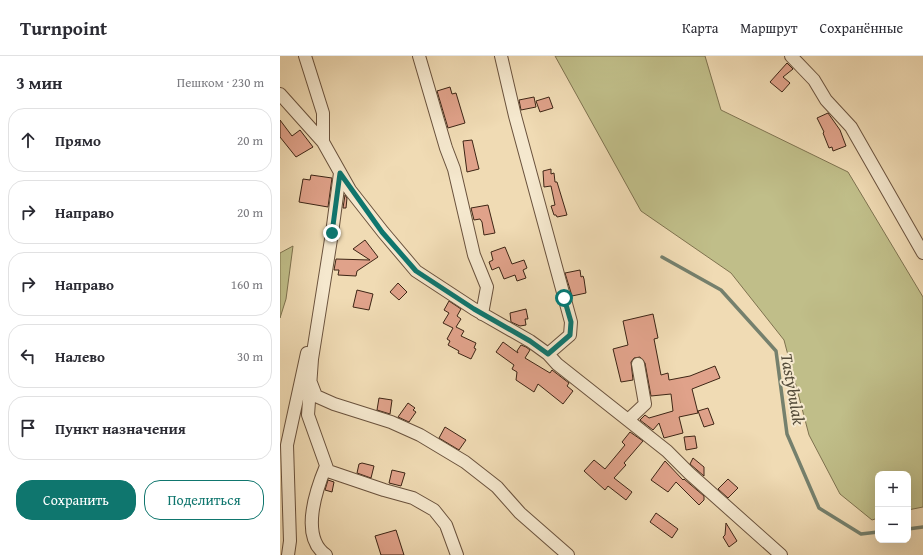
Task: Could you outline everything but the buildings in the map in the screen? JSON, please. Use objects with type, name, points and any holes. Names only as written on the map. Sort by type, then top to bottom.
[{"type":"street","points":[[305,56],[323,113],[323,142]]},
{"type":"street","points":[[419,56],[446,148],[454,169],[474,255],[487,287],[482,314]]},
{"type":"street","points":[[501,56],[515,116],[571,322],[570,335],[548,354]]},
{"type":"street","points":[[791,56],[814,80],[826,100],[851,127],[923,253]]},
{"type":"street","points":[[280,94],[323,142],[340,173],[382,232],[416,271],[482,314],[530,341],[548,354],[558,364],[667,452],[781,555]]},
{"type":"street","points":[[340,173],[312,358],[308,414],[328,470],[333,473],[412,498],[434,510],[446,525],[457,555]]},
{"type":"street","points":[[288,555],[290,541],[287,444],[304,362],[316,334]]},
{"type":"street","points":[[628,420],[645,404],[638,364]]},
{"type":"street","points":[[311,381],[316,396],[334,404],[391,422],[420,435],[465,462],[498,487],[520,513],[568,555]]},
{"type":"street","points":[[321,555],[313,530],[313,502],[317,486],[326,466]]},
{"type":"shaded area","points":[[555,56],[705,56],[721,110],[848,172],[923,297],[923,507],[911,509],[911,471],[875,471],[875,519],[872,520],[840,494],[809,435],[784,340],[731,273],[641,211]]},
{"type":"shaded area","points":[[293,246],[286,299],[280,318],[280,253]]},
{"type":"waterway","name":"Tastybulak","points":[[662,257],[721,290],[776,351],[787,434],[819,508],[861,534],[875,532]]},
{"type":"waterway","name":"Tastybulak","points":[[911,529],[923,527]]},
{"type":"route","points":[[332,233],[340,173],[350,190],[382,232],[416,271],[474,309],[530,341],[548,354],[570,335],[571,322],[564,298]]}]
